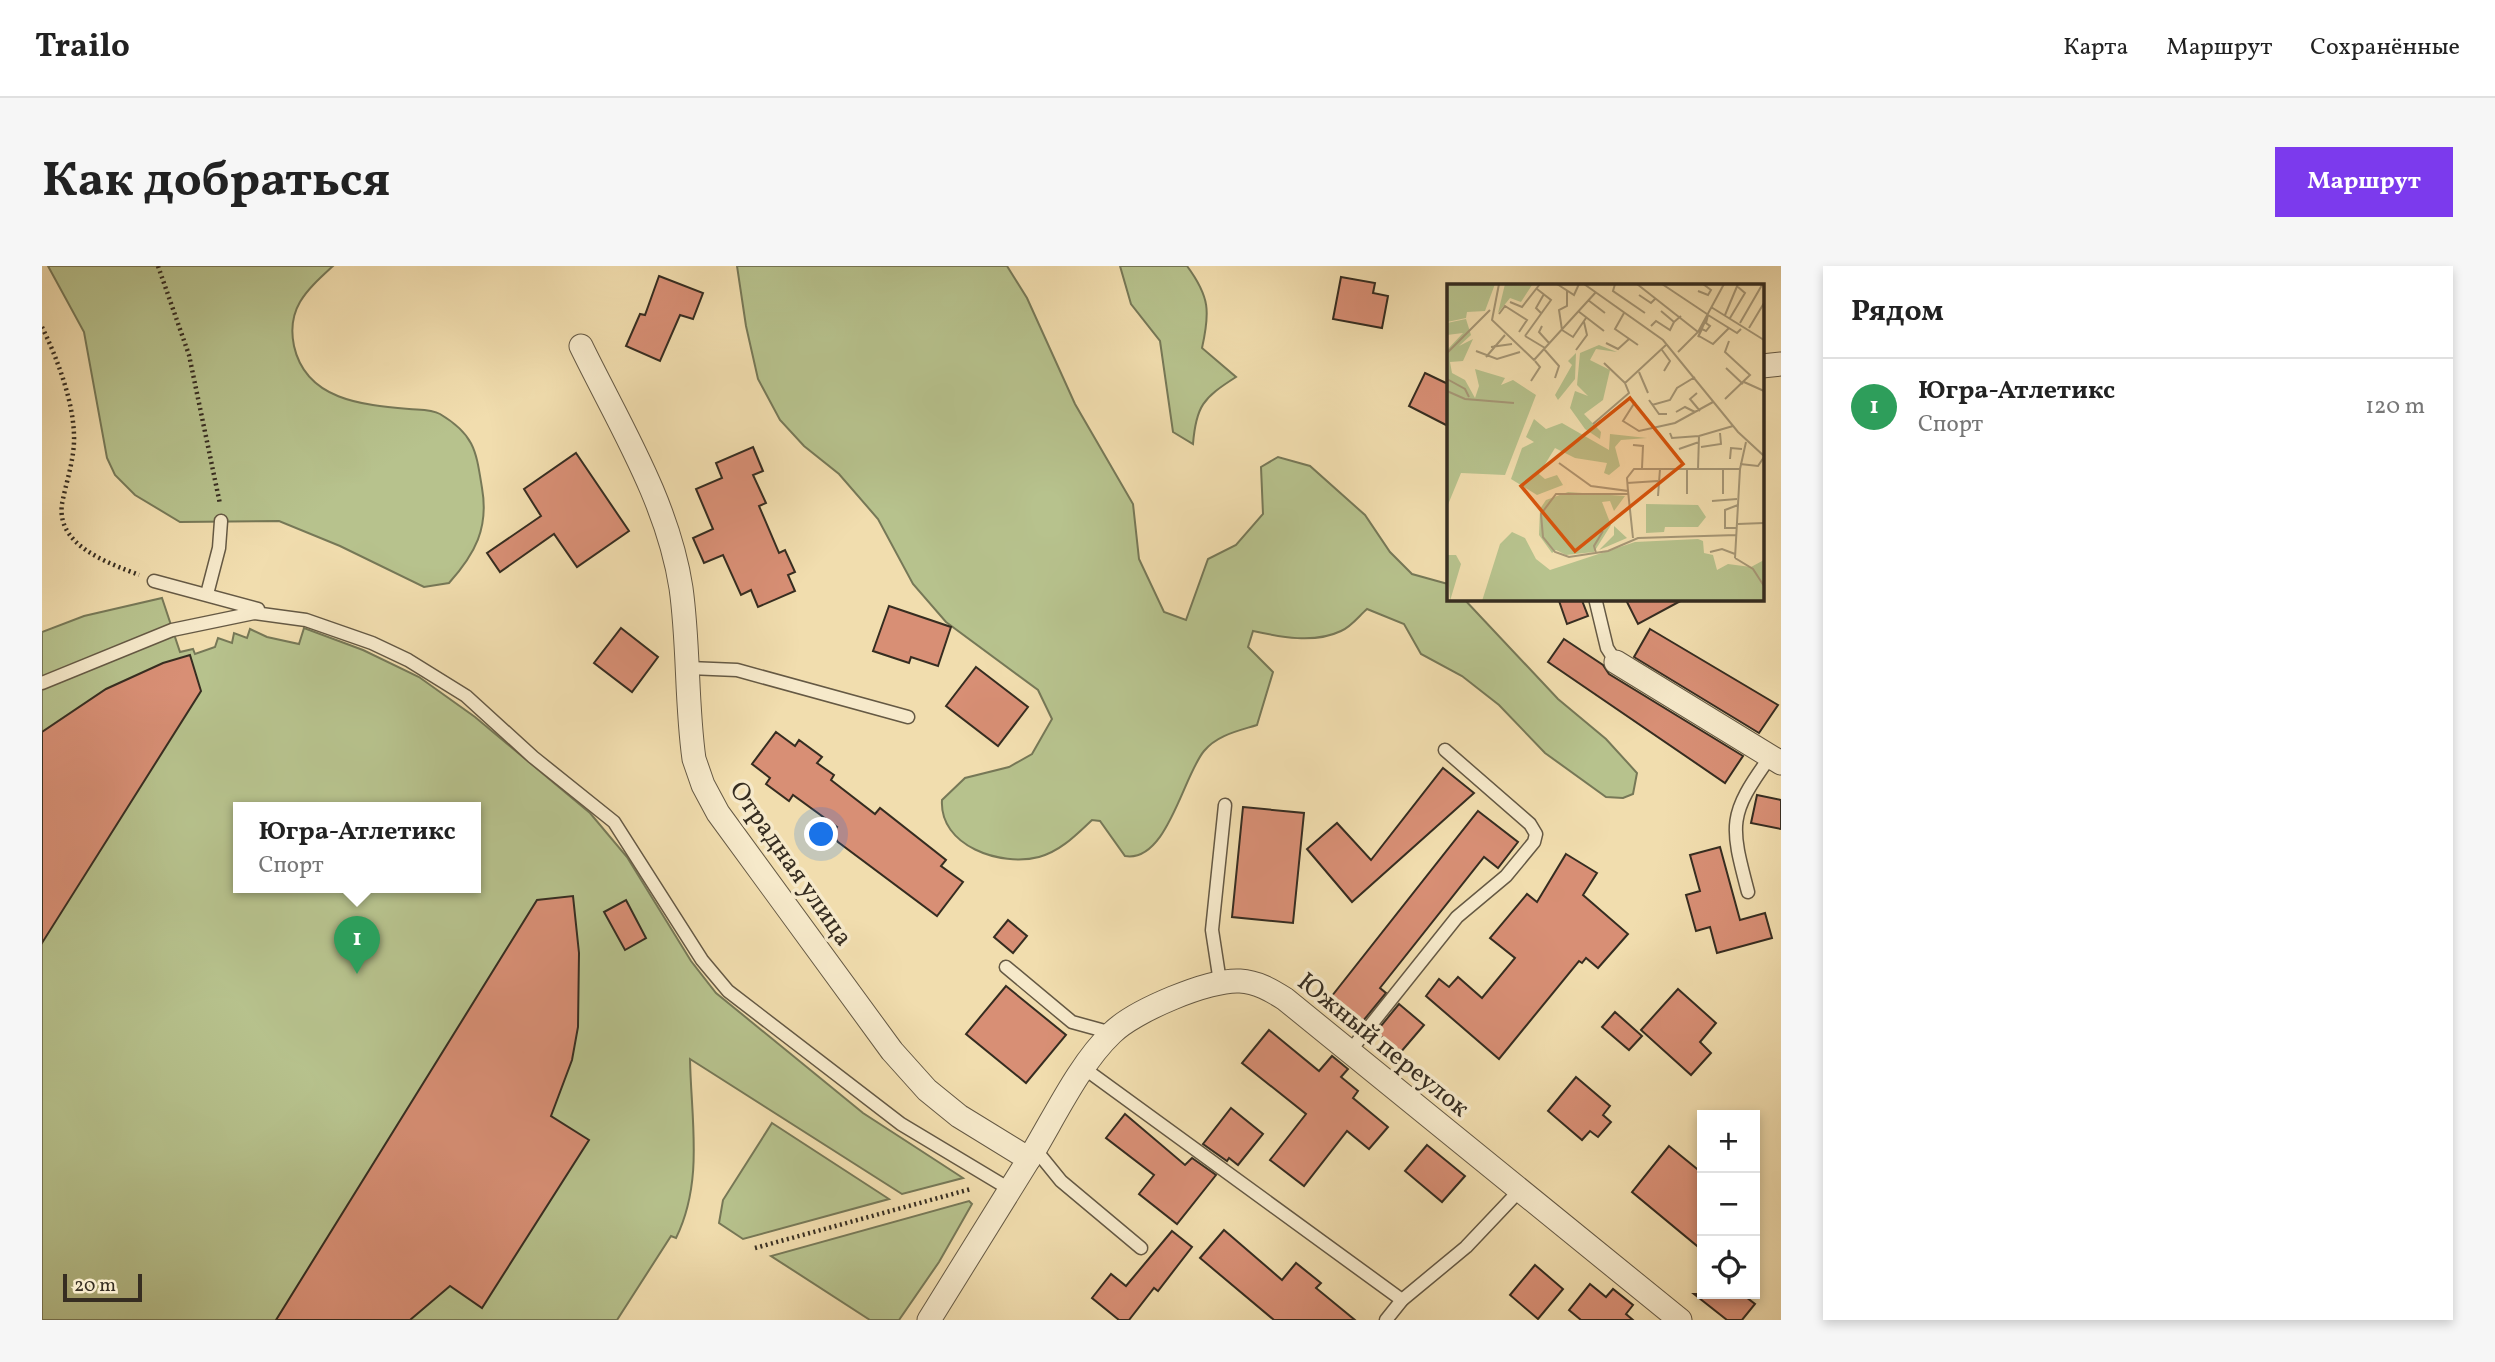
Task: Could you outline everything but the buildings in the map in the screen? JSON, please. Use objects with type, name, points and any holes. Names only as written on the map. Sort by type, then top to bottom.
[{"type":"street","name":"Отрадная улица","points":[[581,346],[658,504],[681,587],[694,759],[703,785],[718,813],[892,1051],[928,1090],[959,1116],[1032,1154]]},
{"type":"street","points":[[1616,662],[1775,760]]},
{"type":"street","name":"Южный переулок","points":[[1032,1154],[1085,1069],[1112,1033],[1143,1013],[1220,982],[1242,981],[1266,987],[1350,1051],[1680,1320]]},
{"type":"street","points":[[929,1320],[1032,1154]]},
{"type":"lane","points":[[207,594],[219,548],[221,522]]},
{"type":"lane","points":[[154,581],[317,623],[372,643],[439,677],[466,696],[533,757],[614,822],[702,960],[728,991],[901,1124],[1011,1190]]},
{"type":"lane","points":[[1595,600],[1607,648],[1616,662]]},
{"type":"lane","points":[[42,683],[181,628],[234,615],[278,615]]},
{"type":"lane","points":[[689,668],[747,673],[908,717]]},
{"type":"lane","points":[[1350,1051],[1457,917],[1506,876],[1534,842],[1536,834],[1530,824],[1445,750]]},
{"type":"lane","points":[[1748,892],[1736,846],[1736,817],[1742,795],[1775,760]]},
{"type":"lane","points":[[1220,982],[1212,930],[1225,805]]},
{"type":"lane","points":[[1006,967],[1072,1022],[1112,1033]]},
{"type":"lane","points":[[1085,1069],[1402,1300]]},
{"type":"lane","points":[[1032,1154],[1141,1248]]},
{"type":"lane","points":[[1386,1320],[1402,1300],[1466,1247],[1520,1190]]},
{"type":"path","points":[[158,266],[189,355],[205,423],[221,522]]},
{"type":"path","points":[[42,327],[61,376],[74,436],[62,508],[63,523],[82,547],[103,560],[154,581]]},
{"type":"path","points":[[755,1248],[975,1188]]},
{"type":"green space","points":[[48,266],[333,266],[307,292],[296,310],[292,333],[300,364],[310,378],[323,389],[338,396],[373,405],[436,412],[452,422],[467,437],[478,464],[484,502],[478,540],[466,562],[449,583],[424,587],[340,546],[279,521],[180,522],[135,495],[115,475],[107,458],[84,332]]},
{"type":"green space","points":[[737,266],[1007,266],[1027,298],[1075,404],[1133,504],[1139,559],[1164,612],[1186,620],[1208,559],[1236,545],[1263,514],[1261,467],[1278,457],[1310,466],[1365,515],[1390,552],[1412,574],[1447,584],[1447,600],[1465,600],[1558,699],[1606,739],[1637,773],[1633,794],[1623,798],[1606,797],[1545,753],[1499,705],[1462,676],[1421,654],[1404,624],[1367,609],[1352,624],[1331,635],[1286,637],[1253,631],[1248,647],[1273,672],[1257,725],[1221,737],[1204,751],[1163,832],[1152,846],[1140,855],[1125,856],[1100,821],[1092,820],[1061,846],[1039,857],[1007,859],[975,850],[951,830],[944,816],[942,800],[965,778],[1009,767],[1032,754],[1052,719],[1038,690],[946,622],[913,584],[878,519],[839,474],[804,446],[780,420],[758,379],[746,326]]},
{"type":"green space","points":[[1120,266],[1187,266],[1204,296],[1207,314],[1202,348],[1236,377],[1203,404],[1196,420],[1193,444],[1173,432],[1160,341],[1131,304]]},
{"type":"green space","points":[[162,598],[180,652],[193,649],[195,654],[215,647],[218,638],[232,643],[234,633],[247,638],[250,629],[267,637],[299,644],[304,628],[363,650],[419,677],[475,717],[590,813],[627,857],[691,961],[716,993],[863,1113],[963,1178],[902,1194],[690,1059],[694,1150],[685,1216],[676,1238],[671,1236],[617,1320],[42,1320],[42,632],[84,616]]},
{"type":"green space","points":[[772,1123],[889,1199],[743,1239],[719,1223],[723,1200]]},
{"type":"green space","points":[[969,1201],[972,1204],[939,1262],[899,1320],[870,1320],[771,1256]]},
{"type":"place","name":"Югра-Атлетикс","points":[[357,974]]}]
